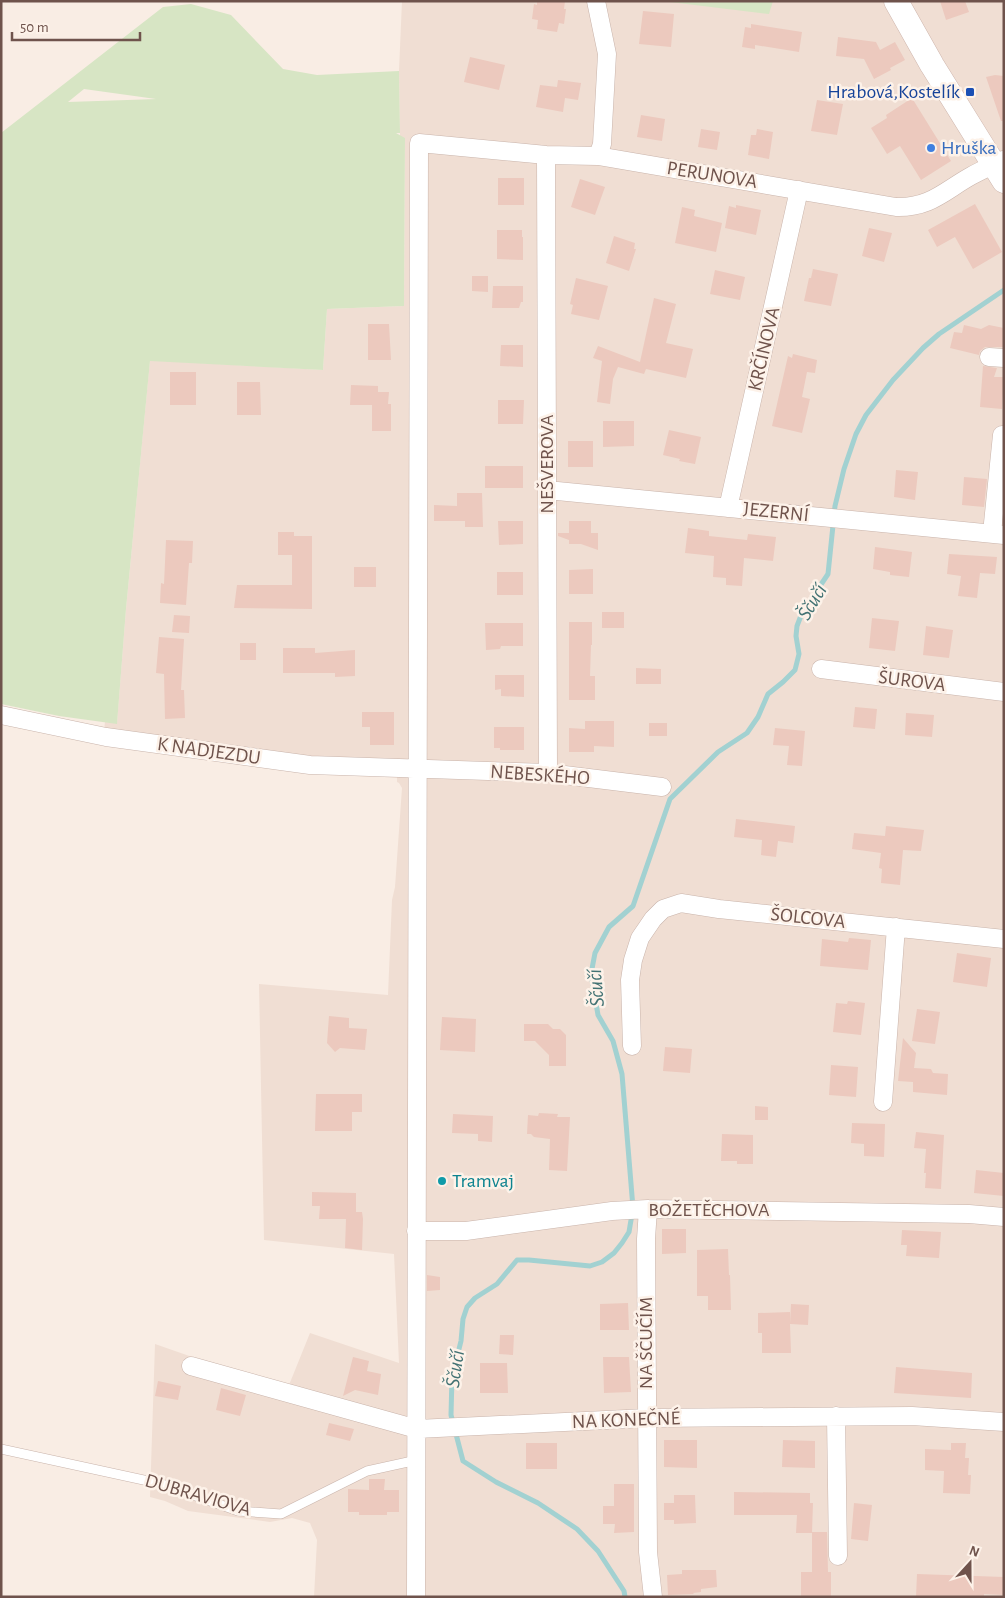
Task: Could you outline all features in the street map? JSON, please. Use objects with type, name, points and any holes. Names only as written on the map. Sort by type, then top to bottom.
[{"type":"main road","points":[[896,1],[932,65],[1000,169]]},
{"type":"street","points":[[596,1],[607,54],[602,144],[598,156]]},
{"type":"street","name":"PERUNOVA","points":[[418,769],[419,143],[546,155],[598,156],[896,207],[910,207],[935,200],[971,176],[1000,169]]},
{"type":"street","name":"NEŠVEROVA","points":[[546,155],[548,773]]},
{"type":"street","name":"KRČÍNOVA","points":[[728,508],[799,190]]},
{"type":"street","points":[[998,534],[1002,435]]},
{"type":"street","name":"JEZERNÍ","points":[[548,490],[998,534]]},
{"type":"street","name":"ŠUROVA","points":[[821,669],[1004,692]]},
{"type":"street","name":"K NADJEZDU","points":[[1,715],[106,737],[310,765],[418,769]]},
{"type":"street","points":[[416,1597],[418,769]]},
{"type":"street","name":"NEBESKÉHO","points":[[418,769],[548,773],[662,787]]},
{"type":"street","name":"ŠOLCOVA","points":[[632,1046],[630,980],[633,960],[640,938],[653,919],[663,909],[681,903],[719,909],[1004,938]]},
{"type":"street","points":[[883,1102],[896,927]]},
{"type":"street","name":"BOŽETĚCHOVA","points":[[416,1231],[466,1231],[622,1210],[646,1209],[969,1214],[1004,1218]]},
{"type":"street","name":"NA ŠČUČÍM","points":[[646,1209],[648,1552],[653,1597]]},
{"type":"street","name":"NA KONEČNÉ","points":[[191,1366],[416,1429],[647,1418],[912,1416],[1004,1422]]},
{"type":"street","points":[[836,1416],[838,1556]]},
{"type":"lane","name":"DUBRAVIOVA","points":[[1,1449],[162,1484],[238,1511],[281,1514],[367,1471],[417,1460]]},
{"type":"shaded area","points":[[402,1],[1004,1],[1004,1597],[314,1597],[317,1540],[310,1523],[292,1518],[270,1522],[188,1511],[150,1497],[155,1344],[287,1390],[310,1333],[399,1363],[394,1254],[264,1240],[259,984],[388,995],[392,900],[395,887],[402,788],[397,782],[397,777],[102,745],[105,722],[117,723],[150,360],[323,370],[327,309],[404,306],[405,139],[400,136],[399,71]]},
{"type":"green space","points":[[662,1],[773,1],[769,14]]},
{"type":"green space","points":[[191,4],[231,15],[283,69],[317,75],[399,71],[400,133],[396,133],[405,138],[404,306],[327,309],[323,370],[150,361],[117,724],[59,716],[1,704],[1,133],[163,7]],"holes":[[[84,89],[157,99],[68,102]]]},
{"type":"building","points":[[537,1],[565,1],[564,24],[559,23],[557,32],[537,29],[538,20],[532,19],[534,4],[537,5]]},
{"type":"building","points":[[940,1],[965,1],[969,12],[946,20]]},
{"type":"building","points":[[643,11],[674,14],[671,47],[639,44]]},
{"type":"building","points":[[751,24],[802,32],[799,52],[755,45],[755,49],[742,47],[745,27],[751,28]]},
{"type":"building","points":[[838,37],[876,42],[880,50],[895,42],[905,60],[874,79],[864,59],[836,56]]},
{"type":"building","points":[[470,57],[505,65],[499,90],[464,82]]},
{"type":"building","points":[[1004,76],[1004,121],[1001,121],[986,77]]},
{"type":"building","points":[[558,80],[581,83],[578,100],[565,98],[563,112],[536,107],[540,85],[557,87]]},
{"type":"building","points":[[912,98],[951,161],[921,180],[900,146],[887,154],[871,128],[887,118],[886,115]]},
{"type":"building","points":[[817,100],[843,104],[837,135],[811,131]]},
{"type":"building","points":[[641,115],[665,119],[662,141],[637,137]]},
{"type":"building","points":[[701,129],[720,132],[717,150],[698,147]]},
{"type":"building","points":[[757,129],[773,132],[769,159],[748,155],[751,135],[756,135]]},
{"type":"building","points":[[498,178],[524,178],[524,205],[498,205]]},
{"type":"building","points":[[580,179],[605,187],[595,215],[571,207]]},
{"type":"building","points":[[975,204],[1002,252],[973,269],[955,237],[937,247],[928,230]]},
{"type":"building","points":[[736,205],[761,210],[756,235],[725,228],[729,206],[736,208]]},
{"type":"building","points":[[682,207],[695,210],[694,216],[722,223],[716,252],[675,243]]},
{"type":"building","points":[[869,228],[892,233],[884,262],[862,256]]},
{"type":"building","points":[[497,230],[522,230],[523,260],[497,259]]},
{"type":"building","points":[[614,236],[635,243],[634,249],[636,249],[629,271],[606,263]]},
{"type":"building","points":[[813,269],[838,274],[831,306],[804,301]]},
{"type":"building","points":[[715,270],[745,277],[740,300],[710,294]]},
{"type":"building","points":[[472,276],[488,276],[488,292],[472,291]]},
{"type":"building","points":[[576,278],[608,286],[599,320],[571,314],[573,305],[570,304]]},
{"type":"building","points":[[493,286],[523,286],[523,302],[521,302],[519,308],[492,308]]},
{"type":"building","points":[[654,298],[676,304],[666,343],[693,349],[686,378],[646,369],[644,374],[618,367],[613,379],[610,404],[597,402],[602,361],[593,358],[598,346],[640,362]]},
{"type":"building","points":[[368,324],[389,324],[391,360],[368,360]]},
{"type":"building","points":[[964,325],[981,329],[989,325],[1004,328],[1004,347],[985,347],[980,351],[979,355],[950,348],[954,332],[962,333]]},
{"type":"building","points":[[501,345],[523,345],[523,367],[500,366]]},
{"type":"building","points":[[793,354],[817,360],[815,373],[807,372],[802,397],[810,399],[802,433],[772,426],[788,356],[792,358]]},
{"type":"building","points":[[983,366],[997,368],[994,377],[1004,377],[1002,409],[980,407]]},
{"type":"building","points":[[170,372],[196,372],[196,405],[170,405]]},
{"type":"building","points":[[237,382],[260,382],[261,415],[237,415]]},
{"type":"building","points":[[351,385],[378,386],[378,392],[389,392],[388,404],[391,404],[391,431],[372,431],[372,405],[350,405]]},
{"type":"building","points":[[498,400],[524,400],[523,424],[498,424]]},
{"type":"building","points":[[603,421],[634,421],[634,446],[603,447]]},
{"type":"building","points":[[669,430],[701,437],[695,464],[663,455]]},
{"type":"building","points":[[568,441],[593,441],[593,467],[568,467]]},
{"type":"building","points":[[485,466],[523,466],[523,488],[485,488]]},
{"type":"building","points":[[896,470],[918,472],[915,500],[894,497]]},
{"type":"building","points":[[964,477],[987,479],[984,507],[962,505]]},
{"type":"building","points":[[457,493],[482,493],[483,527],[465,527],[465,521],[434,521],[434,505],[457,506]]},
{"type":"building","points":[[498,521],[523,521],[523,544],[499,545]]},
{"type":"building","points":[[569,521],[591,521],[591,533],[598,533],[598,550],[581,544],[569,544],[569,540],[558,536],[558,533],[569,533]]},
{"type":"building","points":[[688,528],[709,531],[709,536],[747,540],[748,534],[776,537],[773,561],[744,558],[742,586],[726,585],[726,578],[713,577],[714,556],[685,553]]},
{"type":"building","points":[[278,532],[294,532],[294,536],[312,536],[312,609],[234,608],[237,585],[292,585],[292,555],[278,555]]},
{"type":"building","points":[[166,540],[193,541],[192,563],[189,563],[186,605],[160,603],[161,583],[164,584]]},
{"type":"building","points":[[875,547],[912,552],[909,577],[890,575],[890,572],[873,569]]},
{"type":"building","points":[[949,554],[997,557],[995,574],[980,573],[977,598],[958,596],[961,576],[947,574]]},
{"type":"building","points":[[354,567],[376,567],[376,587],[354,587]]},
{"type":"building","points":[[593,569],[593,594],[569,594],[569,570]]},
{"type":"building","points":[[497,572],[523,572],[523,595],[497,595]]},
{"type":"building","points":[[602,612],[624,612],[624,628],[602,628]]},
{"type":"building","points":[[174,615],[190,616],[189,633],[172,632]]},
{"type":"building","points":[[872,618],[899,621],[895,651],[869,648]]},
{"type":"building","points":[[569,622],[592,622],[590,676],[595,676],[595,700],[569,700]]},
{"type":"building","points":[[485,623],[523,623],[523,646],[501,646],[500,649],[486,650]]},
{"type":"building","points":[[926,626],[953,630],[949,658],[923,655]]},
{"type":"building","points":[[159,637],[184,639],[181,690],[184,690],[185,718],[165,719],[164,674],[156,673]]},
{"type":"building","points":[[240,643],[256,643],[256,660],[240,660]]},
{"type":"building","points":[[283,648],[315,648],[315,653],[355,650],[355,676],[335,677],[335,673],[283,673]]},
{"type":"building","points":[[636,668],[661,669],[661,684],[636,684]]},
{"type":"building","points":[[495,675],[524,675],[524,697],[501,696],[501,689],[495,690]]},
{"type":"building","points":[[855,707],[877,709],[875,729],[853,727]]},
{"type":"building","points":[[362,712],[394,712],[394,745],[370,745],[370,727],[362,727]]},
{"type":"building","points":[[906,713],[934,715],[932,737],[905,735]]},
{"type":"building","points":[[585,721],[614,721],[614,747],[594,746],[594,752],[569,752],[569,728],[585,729]]},
{"type":"building","points":[[649,723],[667,723],[667,736],[649,736]]},
{"type":"building","points":[[494,727],[524,727],[524,750],[500,750],[500,748],[494,748]]},
{"type":"building","points":[[775,728],[805,731],[802,766],[787,765],[789,746],[773,745]]},
{"type":"building","points":[[736,819],[795,826],[793,843],[778,841],[776,857],[761,855],[762,840],[734,837]]},
{"type":"building","points":[[886,826],[924,830],[921,851],[903,850],[900,885],[881,883],[882,869],[879,868],[881,853],[852,849],[854,833],[885,836]]},
{"type":"building","points":[[849,938],[871,940],[868,970],[820,966],[822,939],[848,942]]},
{"type":"building","points":[[957,953],[991,958],[987,987],[953,982]]},
{"type":"building","points":[[848,1001],[865,1003],[861,1035],[833,1032],[836,1003],[847,1004]]},
{"type":"building","points":[[917,1009],[940,1012],[935,1044],[912,1041]]},
{"type":"building","points":[[329,1016],[349,1018],[349,1028],[367,1029],[365,1050],[340,1048],[335,1052],[327,1043]]},
{"type":"building","points":[[442,1017],[476,1019],[475,1052],[440,1050]]},
{"type":"building","points":[[524,1024],[548,1024],[553,1029],[560,1029],[566,1035],[566,1066],[549,1066],[549,1055],[535,1041],[524,1041]]},
{"type":"building","points":[[903,1038],[916,1053],[914,1068],[931,1069],[933,1073],[948,1074],[947,1095],[913,1092],[913,1082],[898,1081]]},
{"type":"building","points":[[665,1047],[692,1049],[690,1073],[663,1071]]},
{"type":"building","points":[[831,1065],[858,1067],[856,1097],[829,1095]]},
{"type":"building","points":[[316,1094],[362,1094],[362,1112],[352,1112],[352,1131],[315,1131]]},
{"type":"building","points":[[755,1106],[768,1107],[768,1120],[755,1120]]},
{"type":"building","points":[[539,1113],[558,1114],[557,1117],[570,1117],[567,1171],[549,1170],[550,1139],[527,1134],[528,1115],[538,1116]]},
{"type":"building","points":[[453,1114],[493,1116],[492,1142],[478,1141],[478,1134],[452,1133]]},
{"type":"building","points":[[852,1123],[885,1124],[884,1157],[864,1156],[864,1144],[851,1143]]},
{"type":"building","points":[[916,1132],[944,1135],[941,1189],[925,1188],[926,1149],[914,1148]]},
{"type":"building","points":[[722,1134],[753,1135],[753,1164],[721,1161]]},
{"type":"building","points":[[976,1170],[1004,1173],[1004,1196],[974,1193]]},
{"type":"building","points":[[312,1192],[356,1193],[356,1212],[362,1212],[363,1219],[362,1250],[345,1248],[346,1219],[319,1219],[320,1206],[312,1206]]},
{"type":"building","points":[[662,1229],[686,1229],[686,1253],[662,1254]]},
{"type":"building","points":[[902,1230],[941,1232],[939,1258],[906,1256],[907,1245],[901,1245]]},
{"type":"building","points":[[728,1249],[731,1310],[708,1310],[708,1296],[697,1296],[697,1250]]},
{"type":"building","points":[[427,1275],[440,1277],[440,1290],[427,1291]]},
{"type":"building","points":[[628,1303],[629,1330],[600,1330],[600,1304]]},
{"type":"building","points":[[791,1304],[809,1305],[808,1325],[790,1324],[791,1353],[762,1353],[762,1333],[758,1333],[758,1313],[790,1312],[790,1323]]},
{"type":"building","points":[[500,1335],[514,1335],[513,1355],[499,1354]]},
{"type":"building","points":[[353,1357],[369,1361],[367,1371],[381,1374],[378,1395],[355,1390],[343,1396]]},
{"type":"building","points":[[603,1357],[629,1357],[631,1392],[604,1393]]},
{"type":"building","points":[[480,1363],[507,1363],[508,1393],[480,1393]]},
{"type":"building","points":[[896,1367],[972,1373],[971,1398],[894,1393]]},
{"type":"building","points":[[158,1381],[181,1386],[178,1400],[155,1396]]},
{"type":"building","points":[[221,1388],[246,1395],[240,1416],[216,1410]]},
{"type":"building","points":[[329,1423],[354,1429],[350,1441],[326,1435]]},
{"type":"building","points":[[664,1440],[697,1440],[697,1468],[664,1467]]},
{"type":"building","points":[[783,1440],[815,1441],[815,1468],[782,1467]]},
{"type":"building","points":[[526,1443],[557,1443],[557,1469],[526,1469]]},
{"type":"building","points":[[951,1443],[966,1443],[965,1458],[969,1458],[968,1475],[971,1475],[970,1494],[943,1493],[944,1471],[925,1470],[925,1449],[951,1450]]},
{"type":"building","points":[[369,1479],[385,1479],[384,1490],[399,1490],[399,1512],[387,1512],[387,1515],[359,1515],[359,1512],[348,1512],[348,1489],[369,1490]]},
{"type":"building","points":[[614,1484],[634,1484],[634,1532],[614,1533],[615,1524],[603,1524],[603,1506],[614,1506]]},
{"type":"building","points":[[734,1492],[810,1493],[810,1503],[813,1503],[812,1533],[796,1533],[797,1515],[734,1515]]},
{"type":"building","points":[[674,1495],[695,1495],[696,1523],[674,1524],[674,1520],[664,1520],[664,1503],[674,1503]]},
{"type":"building","points":[[854,1503],[872,1505],[868,1541],[851,1539]]},
{"type":"building","points":[[812,1532],[827,1532],[828,1572],[831,1572],[831,1597],[801,1597],[801,1572],[812,1572]]},
{"type":"building","points":[[682,1570],[716,1570],[717,1587],[701,1589],[701,1592],[694,1594],[668,1595],[667,1575],[682,1574]]},
{"type":"building","points":[[917,1574],[1004,1577],[1004,1595],[984,1594],[984,1597],[916,1597]]},
{"type":"waterway","name":"Ščučí","points":[[625,1597],[624,1591],[598,1551],[577,1529],[538,1503],[496,1482],[463,1461],[451,1415],[452,1377],[461,1341],[463,1319],[467,1307],[475,1298],[497,1284],[517,1260],[590,1266],[602,1262],[614,1253],[629,1232],[633,1208],[622,1074],[613,1041],[598,1015],[591,974],[595,953],[609,927],[633,906],[670,799],[718,752],[747,733],[758,717],[768,694],[795,670],[799,654],[796,636],[797,626],[802,613],[828,574],[835,506],[844,469],[856,434],[866,415],[893,380],[923,348],[939,334],[1004,290]]},
{"type":"place","name":"Hrabová,Kostelík","points":[[970,92]]},
{"type":"place","name":"Hruška","points":[[931,148]]},
{"type":"place","name":"Tramvaj","points":[[442,1181]]}]
